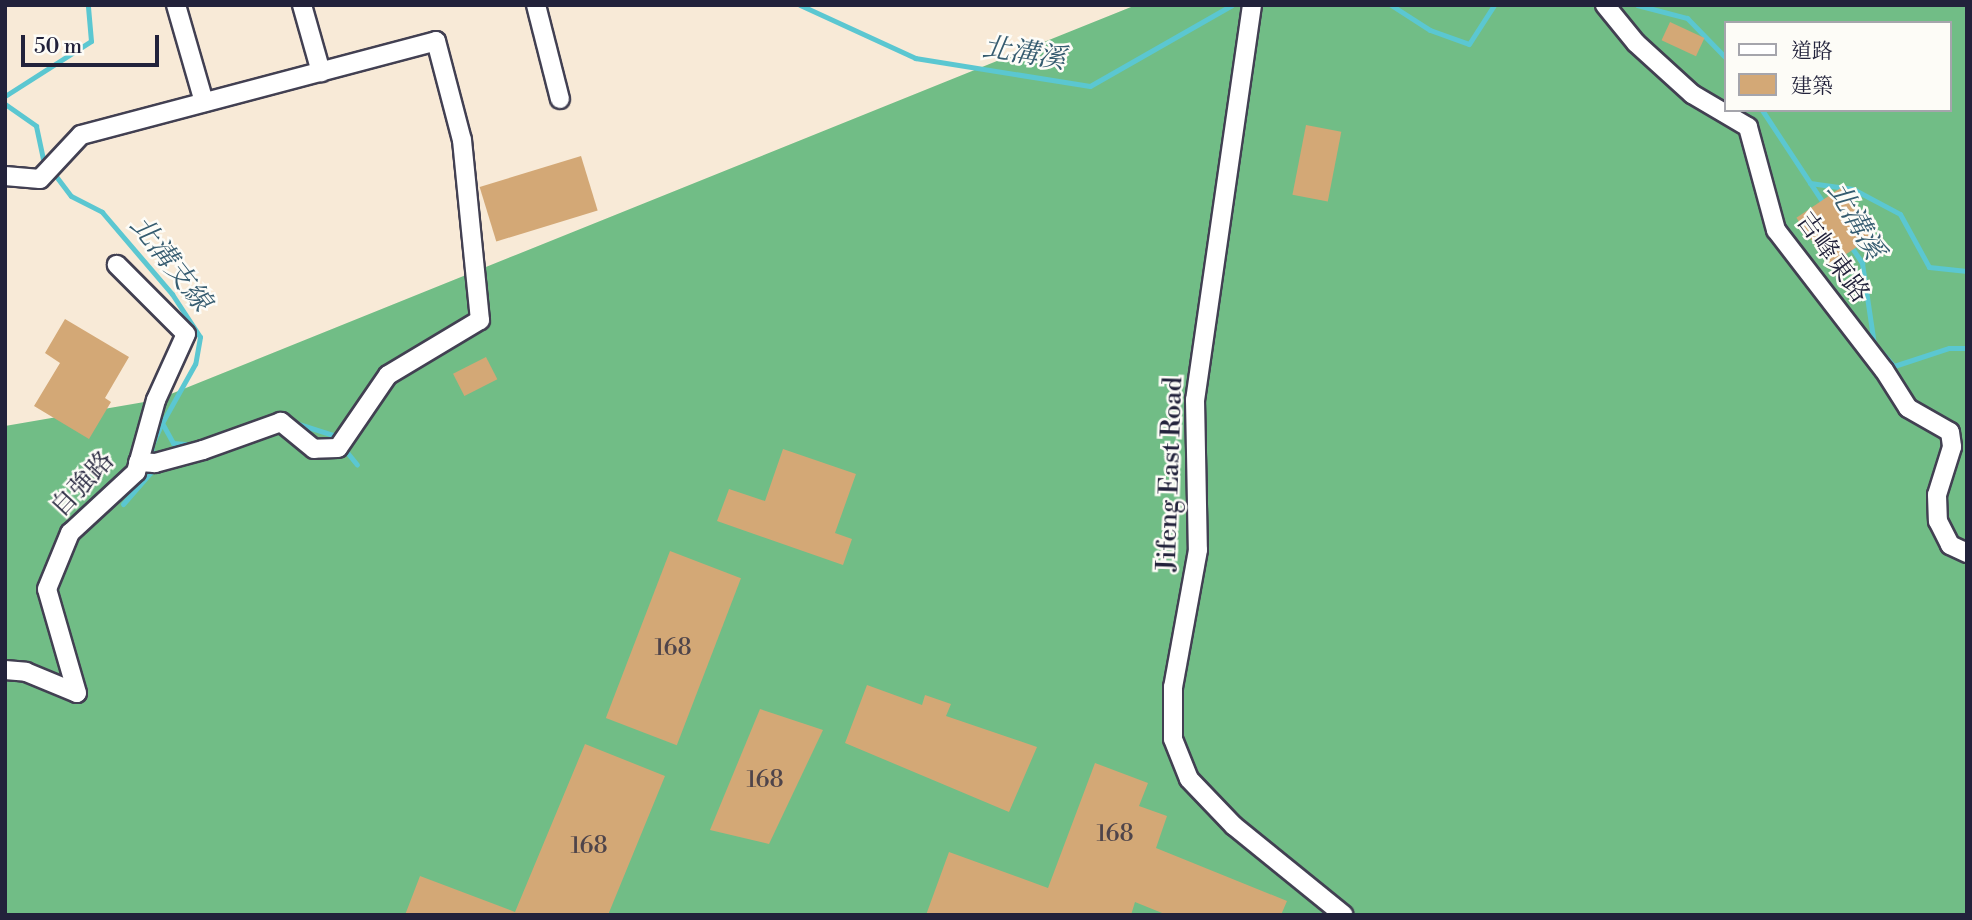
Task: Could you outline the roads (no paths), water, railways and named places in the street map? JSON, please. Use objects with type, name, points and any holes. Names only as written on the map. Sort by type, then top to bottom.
[{"type":"street","points":[[176,5],[204,102]]},
{"type":"street","points":[[302,5],[321,72]]},
{"type":"street","points":[[536,5],[560,99]]},
{"type":"street","name":"Jifeng East Road","points":[[1252,5],[1195,400],[1198,550],[1173,687],[1173,739],[1180,761],[1198,788],[1234,826],[1344,915]]},
{"type":"street","name":"吉峰東路","points":[[1605,5],[1636,43],[1692,94],[1748,127],[1776,230],[1884,370],[1908,408],[1950,432],[1952,447],[1937,495],[1938,521],[1950,545],[1967,553]]},
{"type":"street","points":[[5,176],[40,179],[80,135],[436,41],[462,140],[480,320],[388,375],[338,448],[314,449],[281,422],[202,450],[155,463],[138,462]]},
{"type":"street","name":"自強路","points":[[5,670],[26,672],[78,693],[47,589],[71,533],[136,472],[156,400],[186,334],[117,265]]},
{"type":"waterway","name":"北溝溪","points":[[5,96],[91,41],[88,5]]},
{"type":"waterway","name":"北溝溪","points":[[800,5],[915,58],[1090,86],[1232,5]]},
{"type":"waterway","name":"北溝溪","points":[[1391,5],[1430,30],[1469,44],[1494,5]]},
{"type":"waterway","name":"北溝溪","points":[[1637,5],[1687,18],[1724,56]]},
{"type":"waterway","name":"北溝支線","points":[[5,104],[36,126],[43,159],[71,196],[102,212],[172,294],[200,337],[195,364],[162,423],[173,443],[197,445]]},
{"type":"waterway","name":"北溝溪","points":[[1763,112],[1824,204]]},
{"type":"waterway","points":[[1810,183],[1853,189],[1900,214],[1929,267],[1967,271]]},
{"type":"waterway","name":"北溝溪","points":[[1850,245],[1862,263],[1874,344],[1894,366],[1949,348],[1967,348]]},
{"type":"waterway","name":"北溝支線","points":[[286,420],[333,435],[357,465]]},
{"type":"waterway","points":[[123,504],[150,473],[152,445],[162,423]]}]
